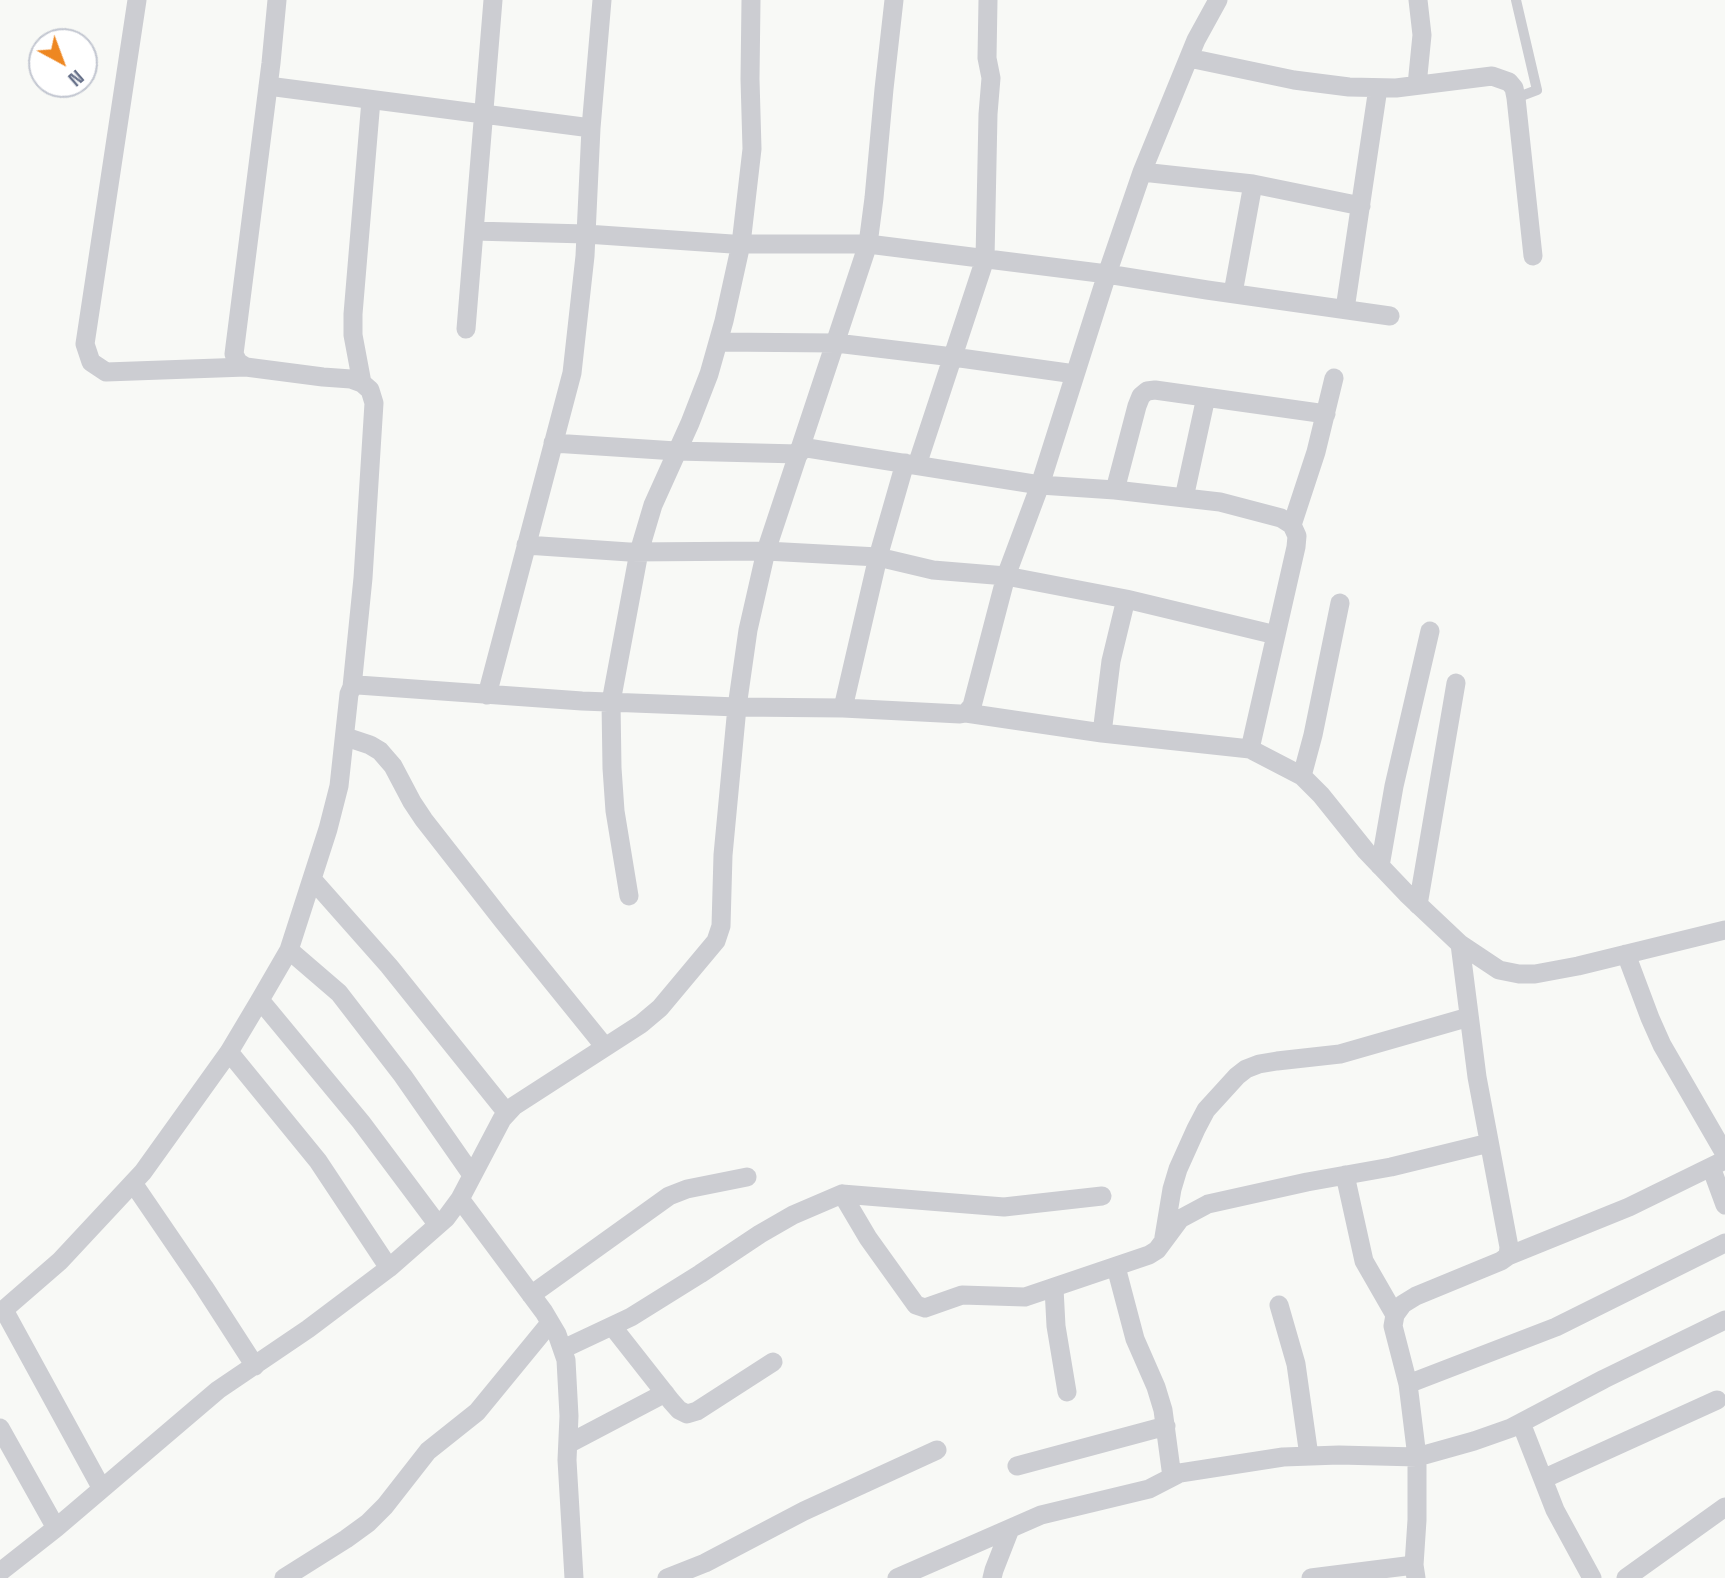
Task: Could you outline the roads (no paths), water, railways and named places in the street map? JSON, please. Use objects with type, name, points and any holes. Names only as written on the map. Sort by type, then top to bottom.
[{"type":"street","points":[[102,1489],[2,1312],[60,1261],[143,1172],[229,1052],[289,950],[328,830],[339,786],[363,578],[374,402],[370,390],[351,379],[246,367],[106,372],[91,362],[85,344],[137,0]]},
{"type":"street","points":[[246,367],[238,362],[234,354],[268,86],[276,0]]},
{"type":"street","points":[[466,329],[493,0]]},
{"type":"street","points":[[487,695],[572,373],[586,234],[591,128],[602,0]]},
{"type":"street","points":[[629,897],[615,811],[611,702],[639,552],[653,505],[709,374],[741,244],[752,149],[751,0]]},
{"type":"street","points":[[0,1572],[56,1528],[218,1390],[308,1329],[389,1268],[446,1218],[460,1199],[502,1119],[514,1105],[660,1009],[716,941],[721,926],[723,855],[737,707],[748,630],[766,551],[868,244],[894,0]]},
{"type":"street","points":[[843,708],[878,557],[953,357],[985,259],[991,78],[987,58],[988,0]]},
{"type":"street","points":[[352,687],[358,685],[611,702],[960,714],[966,712],[972,706],[1006,576],[1040,485],[1142,172],[1196,40],[1218,0]]},
{"type":"street","points":[[1418,0],[1422,35],[1418,85]]},
{"type":"street","points":[[1189,58],[1294,80],[1349,87],[1396,88],[1492,76],[1509,82],[1514,88],[1516,98],[1533,256]]},
{"type":"street","points":[[268,86],[591,128]]},
{"type":"street","points":[[1345,309],[1378,88]]},
{"type":"street","points":[[362,383],[353,335],[353,314],[371,100]]},
{"type":"street","points":[[1142,172],[1253,184],[1361,206]]},
{"type":"street","points":[[1233,293],[1253,184]]},
{"type":"street","points":[[474,231],[586,234],[741,244],[868,244],[1107,274],[1390,316]]},
{"type":"street","points":[[718,342],[836,343],[1075,374]]},
{"type":"street","points":[[1292,525],[1316,452],[1334,379]]},
{"type":"street","points":[[1115,490],[1137,406],[1141,396],[1147,391],[1325,414]]},
{"type":"street","points":[[1184,498],[1206,397]]},
{"type":"street","points":[[553,443],[676,451],[800,450],[911,464],[1040,485],[1220,502],[1281,518],[1292,525],[1297,536],[1296,547],[1250,748]]},
{"type":"street","points":[[526,545],[639,552],[766,551],[878,557],[933,570],[1006,576],[1126,599],[1276,635]]},
{"type":"street","points":[[1102,733],[1111,661],[1126,599]]},
{"type":"street","points":[[1302,776],[1340,603]]},
{"type":"street","points":[[1380,866],[1394,786],[1430,631]]},
{"type":"street","points":[[1418,905],[1456,683]]},
{"type":"street","points":[[966,712],[1102,733],[1250,748],[1302,776],[1380,866],[1418,905],[1460,944],[1499,970],[1535,974],[1725,930]]},
{"type":"street","points":[[346,737],[380,751],[393,766],[424,820],[605,1047]]},
{"type":"street","points":[[312,879],[389,967],[507,1113]]},
{"type":"street","points":[[1460,944],[1477,1077],[1509,1247],[1508,1256]]},
{"type":"street","points":[[289,950],[338,993],[402,1076],[472,1175]]},
{"type":"street","points":[[1626,954],[1662,1045],[1720,1160],[1725,1205]]},
{"type":"street","points":[[260,1000],[361,1122],[438,1224]]},
{"type":"street","points":[[1164,1240],[1172,1189],[1196,1129],[1206,1110],[1246,1069],[1277,1061],[1340,1054],[1469,1017]]},
{"type":"street","points":[[229,1052],[318,1161],[389,1268]]},
{"type":"street","points":[[842,1194],[868,1238],[920,1308],[962,1295],[1025,1297],[1116,1267],[1157,1250],[1180,1219],[1208,1204],[1391,1167],[1489,1143]]},
{"type":"street","points":[[1311,1578],[1415,1571],[1417,1457],[1408,1384],[1393,1326],[1395,1315],[1403,1304],[1508,1256],[1629,1207],[1720,1160]]},
{"type":"street","points":[[1345,1175],[1364,1261],[1395,1315]]},
{"type":"street","points":[[531,1295],[669,1196],[687,1189],[747,1177]]},
{"type":"street","points":[[133,1183],[255,1366]]},
{"type":"street","points":[[563,1349],[631,1317],[793,1215],[842,1194],[1004,1207],[1102,1195]]},
{"type":"street","points":[[460,1199],[531,1295],[557,1334],[563,1349],[569,1416],[568,1472],[574,1578]]},
{"type":"street","points":[[1408,1384],[1556,1327],[1725,1243]]},
{"type":"street","points":[[1116,1267],[1135,1339],[1156,1387],[1166,1426],[1172,1477]]},
{"type":"street","points":[[1054,1288],[1056,1326],[1068,1392]]},
{"type":"street","points":[[1279,1305],[1296,1364],[1309,1456]]},
{"type":"street","points":[[897,1578],[1041,1516],[1149,1489],[1180,1473],[1283,1457],[1417,1457],[1474,1441],[1521,1423],[1725,1320]]},
{"type":"street","points":[[284,1578],[368,1523],[385,1506],[428,1451],[477,1412],[550,1323]]},
{"type":"street","points":[[612,1326],[665,1393],[687,1414],[697,1411],[773,1362]]},
{"type":"street","points":[[568,1444],[665,1393]]},
{"type":"street","points":[[1543,1479],[1717,1400]]},
{"type":"street","points":[[1521,1423],[1555,1510],[1592,1578]]},
{"type":"street","points":[[1017,1466],[1166,1426]]},
{"type":"street","points":[[0,1428],[56,1528]]},
{"type":"street","points":[[667,1578],[705,1563],[804,1511],[937,1450]]},
{"type":"street","points":[[1626,1578],[1725,1507]]},
{"type":"street","points":[[992,1578],[1010,1529]]},
{"type":"lane","points":[[1516,0],[1537,90],[1516,98]]}]
